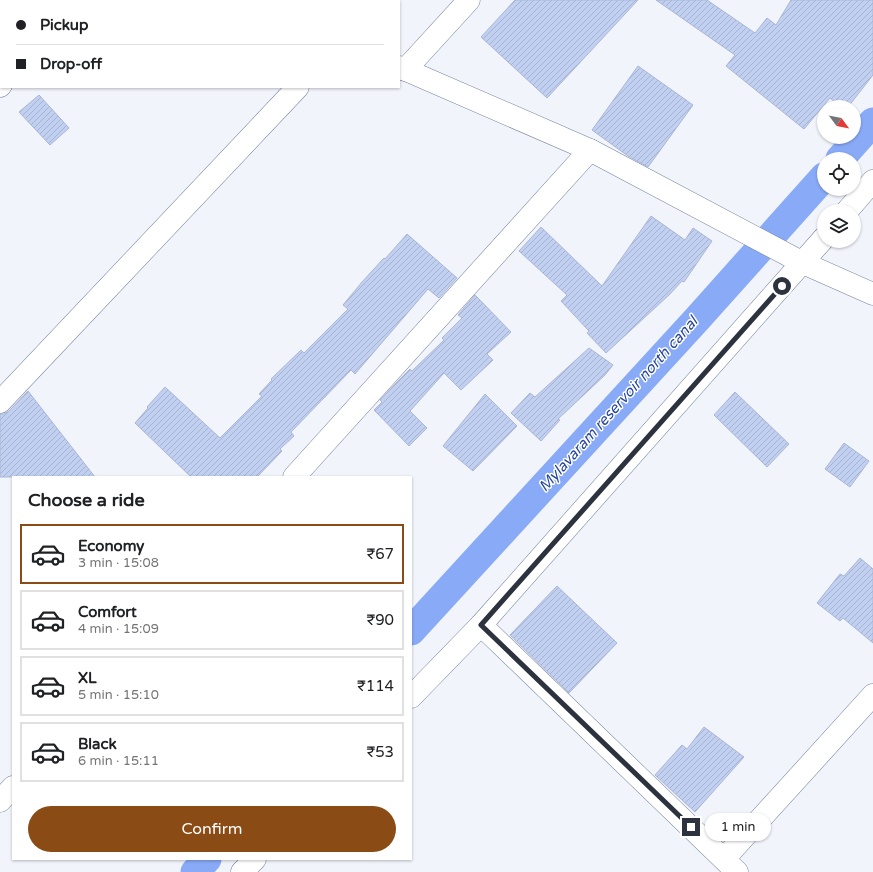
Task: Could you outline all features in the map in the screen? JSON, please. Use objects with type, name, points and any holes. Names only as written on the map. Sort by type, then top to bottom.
[{"type":"street","points":[[469,0],[402,68],[590,150],[803,263],[873,294]]},
{"type":"street","points":[[0,402],[297,88]]},
{"type":"street","points":[[295,476],[590,150]]},
{"type":"street","points":[[853,204],[873,181]]},
{"type":"street","points":[[412,696],[481,625],[817,246]]},
{"type":"street","points":[[481,625],[731,866],[873,695]]},
{"type":"street","points":[[0,801],[12,788]]},
{"type":"street","points":[[242,872],[254,860]]},
{"type":"building","points":[[515,0],[638,0],[547,98],[481,37]]},
{"type":"building","points":[[656,0],[707,0],[755,33],[767,18],[776,25],[791,0],[873,0],[873,75],[853,100],[832,100],[830,98],[828,100],[817,100],[817,114],[804,129],[726,66],[735,55]]},
{"type":"building","points":[[638,66],[693,105],[648,167],[628,156],[592,130]]},
{"type":"building","points":[[39,95],[69,128],[50,145],[19,112]]},
{"type":"building","points":[[651,216],[685,240],[693,228],[712,241],[684,282],[682,281],[669,295],[606,353],[587,333],[589,331],[561,301],[567,295],[519,251],[541,227],[602,286]]},
{"type":"building","points":[[407,234],[457,278],[439,298],[428,289],[355,374],[351,370],[291,432],[294,436],[280,449],[282,451],[258,476],[190,476],[135,423],[165,387],[220,438],[262,396],[259,394],[272,380],[271,379],[301,350],[304,353],[348,309],[343,305],[362,282],[384,258],[385,259]]},
{"type":"building","points":[[475,295],[511,332],[487,354],[493,360],[461,390],[444,373],[410,411],[427,428],[409,446],[374,410],[382,402],[380,400],[410,369],[412,371],[444,340],[442,338],[462,318],[458,315]]},
{"type":"building","points":[[589,348],[613,365],[605,375],[558,419],[560,420],[541,441],[511,413],[530,393],[535,397]]},
{"type":"building","points":[[28,391],[94,476],[0,477],[0,414],[4,414],[9,411]]},
{"type":"building","points":[[735,392],[789,444],[767,467],[714,415]]},
{"type":"building","points":[[485,394],[517,426],[473,471],[443,446]]},
{"type":"building","points":[[844,443],[869,461],[850,487],[825,469]]},
{"type":"building","points":[[860,558],[873,569],[873,643],[843,618],[840,621],[817,603],[840,574],[844,576]]},
{"type":"building","points":[[557,586],[617,643],[569,693],[510,635]]},
{"type":"building","points":[[704,727],[744,757],[695,812],[655,775],[682,745],[687,749]]},
{"type":"waterway","name":"Mylavaram reservoir north canal","points":[[846,152],[873,122]]},
{"type":"waterway","name":"Mylavaram reservoir north canal","points":[[412,630],[698,318],[817,185]]},
{"type":"waterway","name":"Mylavaram reservoir north canal","points":[[195,872],[206,860]]},
{"type":"route","points":[[691,827],[481,625],[782,286]]}]
